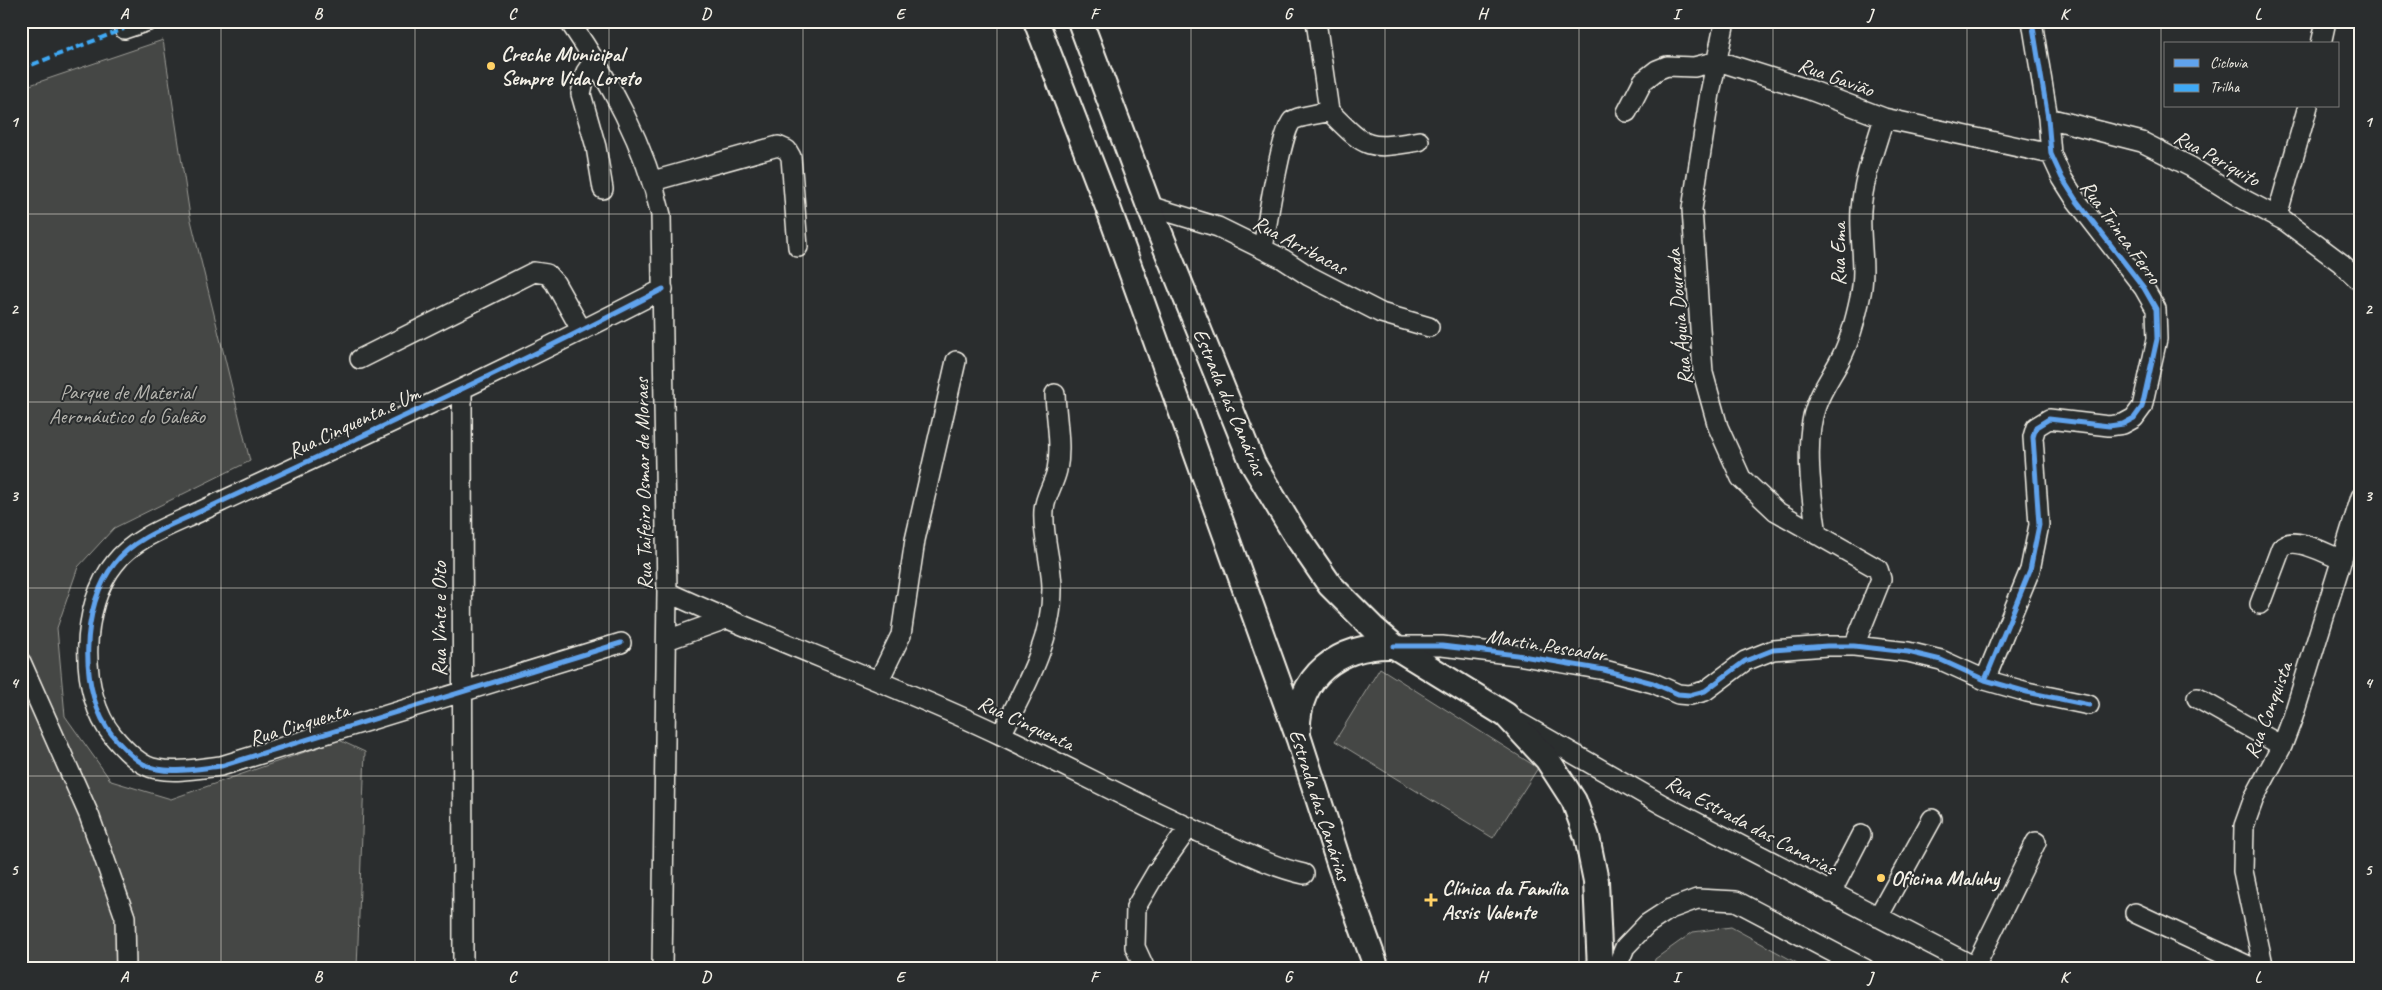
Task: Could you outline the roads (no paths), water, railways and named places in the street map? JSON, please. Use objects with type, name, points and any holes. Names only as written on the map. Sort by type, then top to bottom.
[{"type":"main road","name":"Estrada das Canárias","points":[[1036,21],[1109,210],[1299,738],[1340,866],[1377,969]]},
{"type":"main road","name":"Estrada das Canárias","points":[[1080,21],[1149,206],[1253,464],[1295,534],[1330,585],[1394,646],[1506,715],[1547,759],[1574,801],[1587,837],[1596,882],[1600,969]]},
{"type":"main road","points":[[1299,738],[1299,719],[1303,701],[1311,684],[1323,669],[1338,657],[1356,649],[1375,645],[1394,646]]},
{"type":"street","points":[[125,25],[148,21]]},
{"type":"street","name":"Rua Taifeiro Osmar de Moraes","points":[[569,21],[595,59],[623,109],[653,181],[661,215],[667,592],[662,969]]},
{"type":"street","points":[[1316,21],[1329,111],[1355,137],[1368,145],[1382,147],[1419,141]]},
{"type":"street","name":"Rua Águia Dourada","points":[[1725,21],[1710,93],[1692,209],[1703,372],[1718,427],[1741,478],[1776,511],[1878,569],[1881,573],[1881,579],[1854,646]]},
{"type":"street","name":"Rua Trinca Ferro","points":[[1985,680],[2030,570],[2039,525],[2033,436],[2036,427],[2049,419],[2109,426],[2123,424],[2134,418],[2142,407],[2157,339],[2156,309],[2144,288],[2076,200],[2062,178],[2051,154],[2048,118],[2032,21]]},
{"type":"street","points":[[2321,42],[2326,21]]},
{"type":"street","points":[[595,59],[586,72],[581,94],[596,147],[604,189]]},
{"type":"street","points":[[1627,112],[1643,81],[1657,70],[1667,66],[1694,67],[1718,61]]},
{"type":"street","name":"Rua Gavião","points":[[1718,61],[1810,90],[1884,118],[2051,154]]},
{"type":"street","points":[[2278,216],[2307,108]]},
{"type":"street","points":[[1263,249],[1281,150],[1289,126],[1298,118],[1329,111]]},
{"type":"street","name":"Rua Ema","points":[[1817,535],[1811,487],[1810,443],[1815,408],[1824,385],[1842,356],[1861,296],[1863,272],[1861,209],[1870,164],[1884,118]]},
{"type":"street","name":"Rua Periquito","points":[[2048,118],[2142,142],[2191,167],[2239,197],[2278,216],[2341,263],[2361,282]]},
{"type":"street","points":[[653,181],[778,146],[787,150],[791,157],[798,247]]},
{"type":"street","name":"Rua Arribacas","points":[[1149,206],[1218,227],[1263,249],[1309,276],[1381,313],[1429,327]]},
{"type":"street","points":[[360,358],[534,272],[547,274],[555,283],[582,331]]},
{"type":"street","name":"Rua Cinquenta e Um","points":[[90,616],[101,584],[114,564],[132,546],[190,516],[462,390],[663,289]]},
{"type":"street","points":[[880,680],[901,635],[916,540],[956,361]]},
{"type":"street","name":"Rua Vinte e Oito","points":[[462,390],[463,969]]},
{"type":"street","points":[[1001,735],[1037,660],[1047,634],[1052,607],[1044,516],[1045,503],[1054,481],[1058,460],[1055,394]]},
{"type":"street","name":"Rua Conquista","points":[[2264,969],[2243,871],[2244,826],[2254,798],[2282,746],[2293,717],[2361,497]]},
{"type":"street","points":[[2260,604],[2281,548],[2285,544],[2297,542],[2342,560]]},
{"type":"street","name":"Rua Cinquenta","points":[[667,592],[726,619],[880,680],[1001,735],[1189,827],[1270,864],[1304,874]]},
{"type":"street","name":"Rua Cinquenta","points":[[90,616],[89,673],[100,717],[112,735],[127,751],[156,770],[198,769],[221,766],[621,643]]},
{"type":"street","points":[[666,640],[726,619]]},
{"type":"street","name":"Martin Pescador","points":[[1394,646],[1442,646],[1517,655],[1604,670],[1653,683],[1678,694],[1690,695],[1705,690],[1745,661],[1773,650],[1854,646],[1908,652],[1941,660],[1985,680],[2027,692],[2089,705]]},
{"type":"street","points":[[21,662],[88,815],[125,917],[126,969]]},
{"type":"street","points":[[2198,698],[2282,746]]},
{"type":"street","name":"Rua Estrada das Canarias","points":[[1506,715],[1663,805],[1976,968]]},
{"type":"street","points":[[1878,917],[1932,820]]},
{"type":"street","points":[[1146,969],[1135,947],[1136,908],[1156,873],[1189,827]]},
{"type":"street","points":[[1831,893],[1861,835]]},
{"type":"street","points":[[1976,968],[2036,842]]},
{"type":"street","points":[[1616,969],[1625,947],[1648,924],[1670,909],[1697,899],[1736,901],[1865,969]]},
{"type":"street","points":[[2135,913],[2256,969]]},
{"type":"place","name":"Creche Municipal Sempre Vida Loreto","points":[[491,66]]},
{"type":"place","name":"Oficina Maluhy","points":[[1881,878]]},
{"type":"place","name":"Clínica da Família Assis Valente","points":[[1431,900]]},
{"type":"park label","name":"Parque de Material Aeronáutico do Galeão","points":[[127,404]]}]
